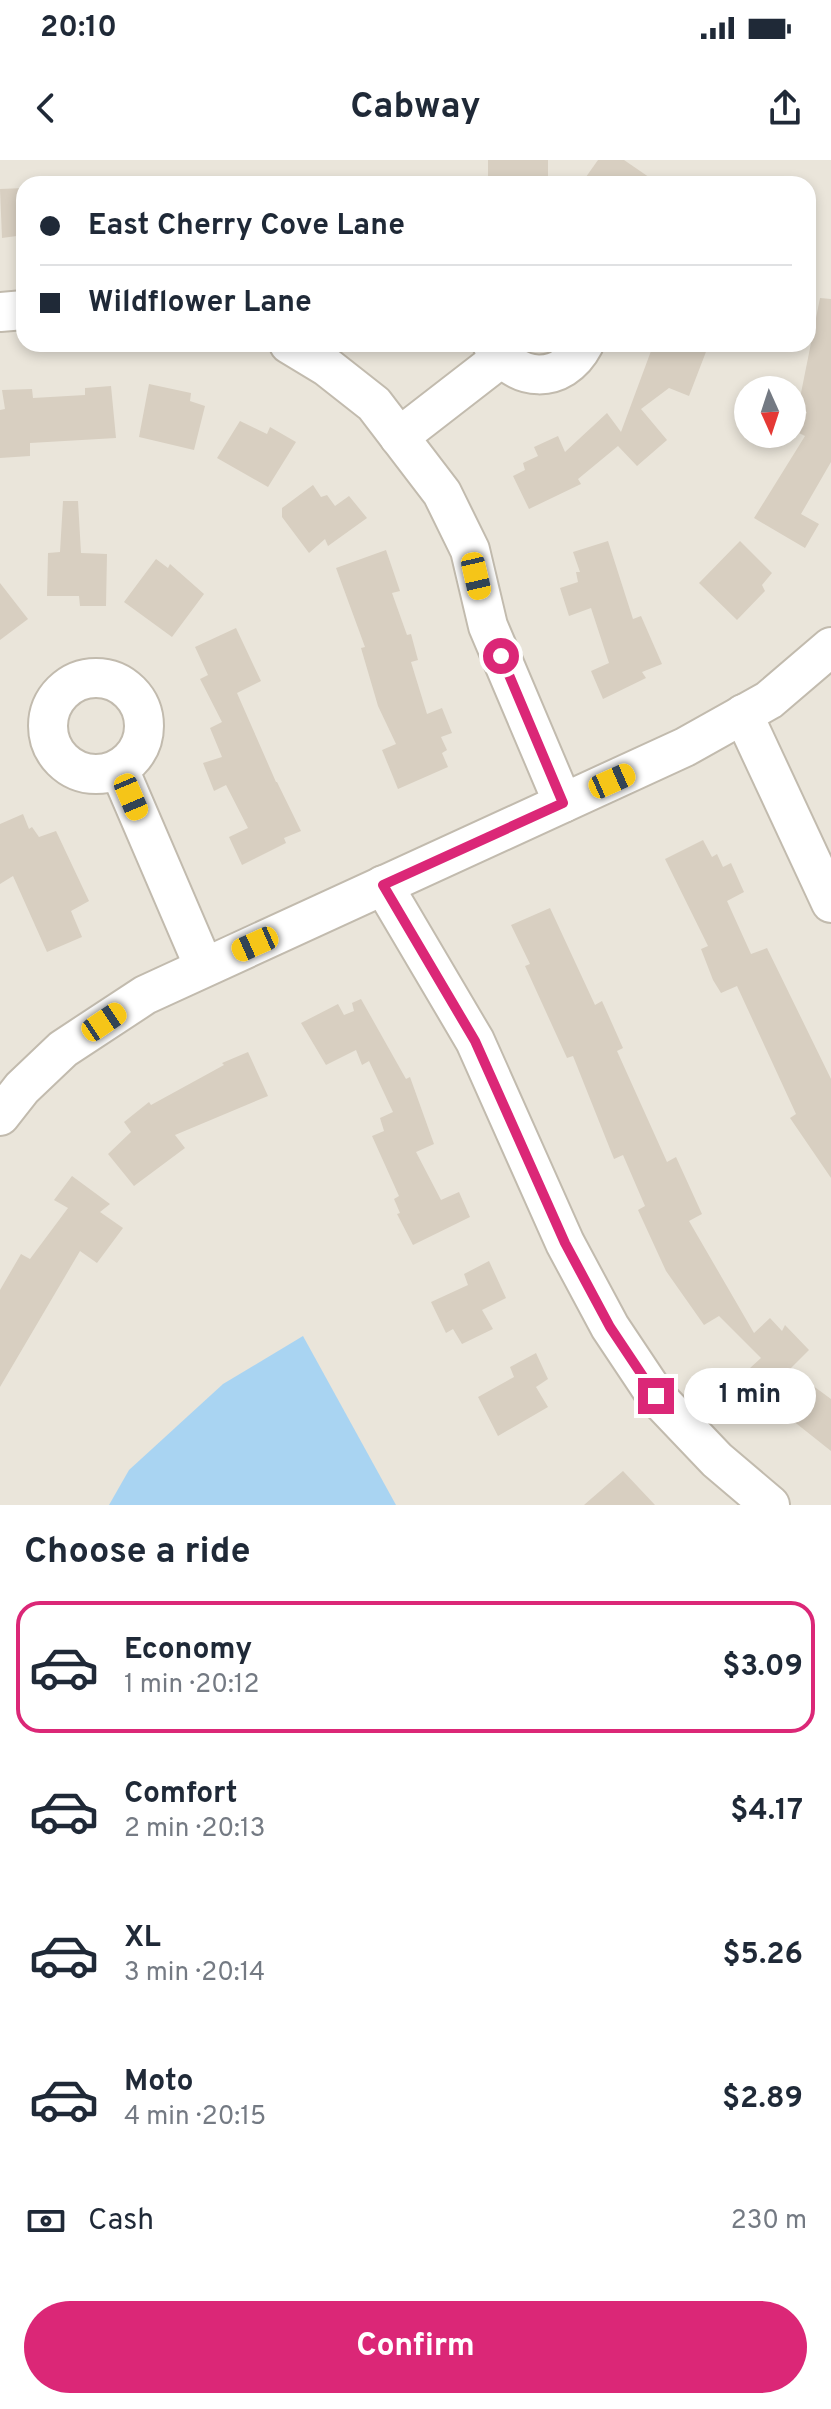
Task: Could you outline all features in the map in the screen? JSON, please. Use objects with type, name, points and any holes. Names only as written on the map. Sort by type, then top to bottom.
[{"type":"street","points":[[302,352],[374,404],[442,493],[470,550],[488,626],[563,803]]},
{"type":"street","points":[[399,437],[495,352]]},
{"type":"street","points":[[497,352],[514,369],[529,374],[561,370],[579,352]]},
{"type":"street","points":[[0,1116],[22,1088],[63,1049],[145,995],[685,747],[769,700],[831,647]]},
{"type":"street","points":[[743,714],[831,903]]},
{"type":"street","points":[[119,769],[204,967]]},
{"type":"street","points":[[383,885],[475,1041],[565,1243],[610,1327],[656,1396],[717,1460],[766,1504]]},
{"type":"shaded area","points":[[0,160],[831,160],[831,1505],[0,1505]]},
{"type":"water","points":[[303,1336],[396,1505],[109,1505],[129,1470],[223,1384]]},
{"type":"building","points":[[488,160],[548,160],[548,176],[488,176]]},
{"type":"building","points":[[598,160],[624,160],[647,176],[587,176]]},
{"type":"building","points":[[16,188],[16,236],[2,238],[0,189]]},
{"type":"building","points":[[820,298],[831,299],[831,462],[801,514],[819,524],[805,548],[754,518],[798,448],[806,448],[804,376],[809,352],[816,352],[816,318]]},
{"type":"building","points":[[651,352],[706,352],[689,396],[669,388],[641,409],[667,440],[637,466],[618,446],[578,479],[581,484],[529,509],[513,476],[525,470],[523,463],[538,456],[534,447],[558,436],[565,452],[607,413],[621,432]]},
{"type":"building","points":[[149,384],[191,393],[190,401],[205,406],[194,450],[139,437]]},
{"type":"building","points":[[111,386],[116,438],[30,443],[30,456],[0,458],[0,410],[5,409],[2,390],[32,389],[33,398],[85,395],[85,388]]},
{"type":"building","points":[[240,421],[267,434],[270,427],[296,442],[268,487],[217,458]]},
{"type":"building","points":[[313,485],[321,497],[327,495],[335,506],[349,496],[367,518],[328,546],[325,539],[309,553],[282,517],[282,508]]},
{"type":"building","points":[[63,501],[78,501],[81,553],[107,554],[106,606],[80,606],[79,596],[47,596],[48,553],[60,552]]},
{"type":"building","points":[[608,541],[633,619],[641,616],[662,664],[642,672],[646,678],[603,699],[591,671],[609,663],[591,608],[569,616],[560,588],[578,582],[576,572],[580,572],[573,552]]},
{"type":"building","points":[[740,541],[772,573],[762,585],[765,591],[737,620],[699,583]]},
{"type":"building","points":[[386,550],[400,591],[392,593],[407,635],[411,634],[418,660],[411,662],[427,714],[442,708],[452,733],[441,737],[447,750],[442,753],[448,767],[398,789],[382,750],[396,744],[378,706],[361,648],[365,647],[336,568]]},
{"type":"building","points":[[156,559],[168,568],[170,564],[204,594],[172,637],[124,602]]},
{"type":"building","points":[[0,583],[28,619],[0,640]]},
{"type":"building","points":[[236,628],[261,681],[237,693],[301,831],[284,838],[286,843],[242,865],[229,837],[248,828],[226,785],[214,791],[203,763],[222,757],[210,728],[222,722],[200,679],[208,675],[195,647]]},
{"type":"building","points":[[23,814],[29,829],[32,827],[39,837],[56,831],[89,901],[71,911],[82,937],[47,952],[13,876],[0,884],[0,824]]},
{"type":"building","points":[[703,840],[712,857],[717,854],[723,867],[731,863],[744,892],[727,901],[751,954],[767,948],[831,1079],[831,1178],[790,1118],[796,1114],[737,986],[721,993],[713,980],[701,949],[708,946],[665,859]]},
{"type":"building","points":[[550,908],[595,1005],[602,1001],[623,1048],[617,1051],[667,1162],[676,1157],[702,1214],[689,1221],[754,1333],[770,1318],[782,1331],[785,1325],[809,1350],[790,1369],[831,1399],[831,1451],[763,1397],[761,1399],[739,1378],[761,1358],[719,1316],[704,1325],[666,1271],[638,1210],[645,1206],[623,1155],[614,1159],[573,1056],[567,1058],[525,966],[530,964],[511,925]]},
{"type":"building","points":[[361,999],[406,1079],[410,1077],[434,1144],[416,1152],[441,1200],[459,1192],[470,1217],[413,1245],[397,1214],[400,1213],[394,1199],[399,1196],[372,1136],[384,1131],[380,1118],[393,1112],[369,1061],[362,1065],[356,1050],[326,1065],[301,1023],[338,1004],[344,1015],[354,1011],[352,1003]]},
{"type":"building","points":[[248,1052],[268,1096],[175,1135],[185,1148],[134,1186],[108,1154],[131,1132],[124,1122],[149,1102],[151,1105],[224,1065],[222,1063]]},
{"type":"building","points":[[72,1176],[110,1204],[100,1212],[123,1228],[97,1263],[80,1251],[0,1387],[0,1290],[21,1254],[30,1259],[68,1208],[54,1200]]},
{"type":"building","points":[[489,1261],[506,1298],[482,1310],[493,1329],[462,1344],[453,1329],[446,1333],[431,1302],[468,1285],[464,1274]]},
{"type":"building","points":[[536,1353],[548,1379],[536,1387],[548,1407],[498,1436],[478,1397],[514,1377],[510,1367]]},
{"type":"building","points":[[623,1471],[655,1505],[584,1505]]},
{"type":"route","points":[[501,656],[563,803],[383,885],[475,1041],[565,1243],[610,1327],[656,1396]]}]
